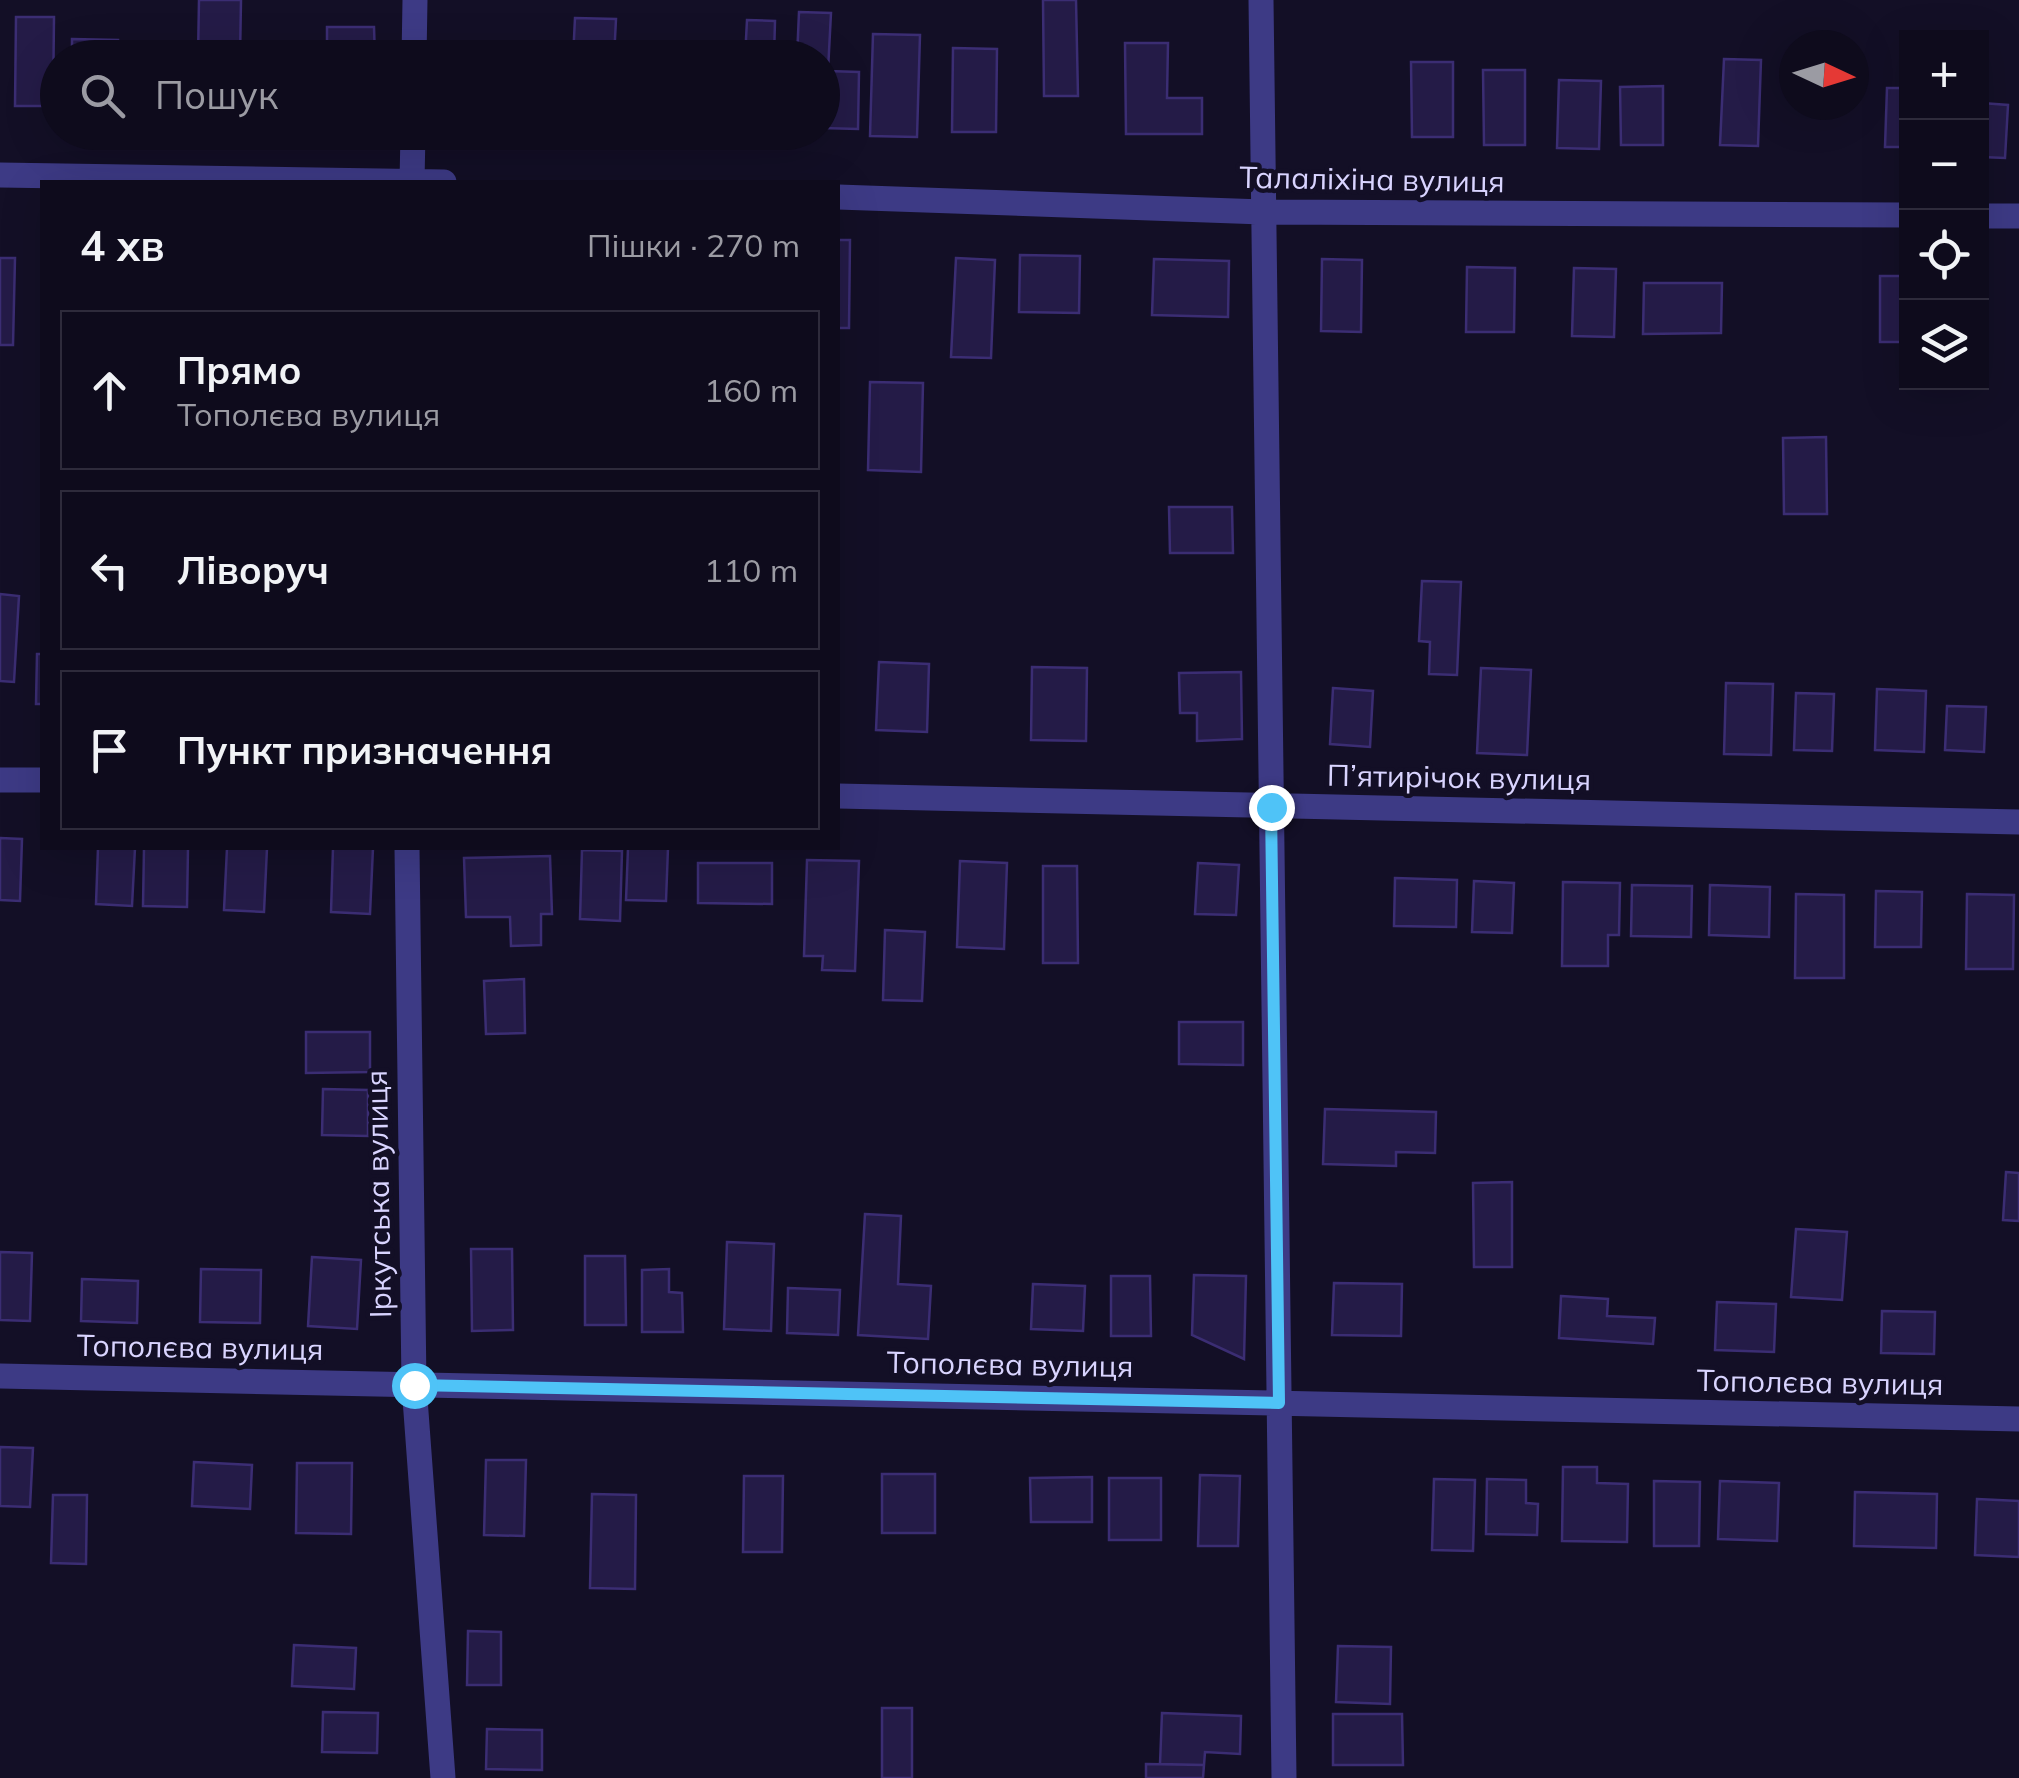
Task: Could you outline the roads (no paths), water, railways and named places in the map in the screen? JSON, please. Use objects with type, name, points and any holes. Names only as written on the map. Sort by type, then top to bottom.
[{"type":"street","points":[[414,40],[415,0]]},
{"type":"street","points":[[1261,0],[1284,1778]]},
{"type":"street","points":[[412,180],[413,150]]},
{"type":"street","points":[[0,175],[294,180]]},
{"type":"street","name":"Талаліхіна вулиця","points":[[840,197],[1263,212],[1899,215]]},
{"type":"street","points":[[1989,216],[2019,216]]},
{"type":"street","points":[[0,780],[40,780]]},
{"type":"street","name":"П’ятирічок вулиця","points":[[840,796],[2019,822]]},
{"type":"street","name":"Іркутська вулиця","points":[[406,850],[414,1385],[443,1778]]},
{"type":"street","name":"Тополєва вулиця","points":[[0,1376],[2019,1420]]}]
